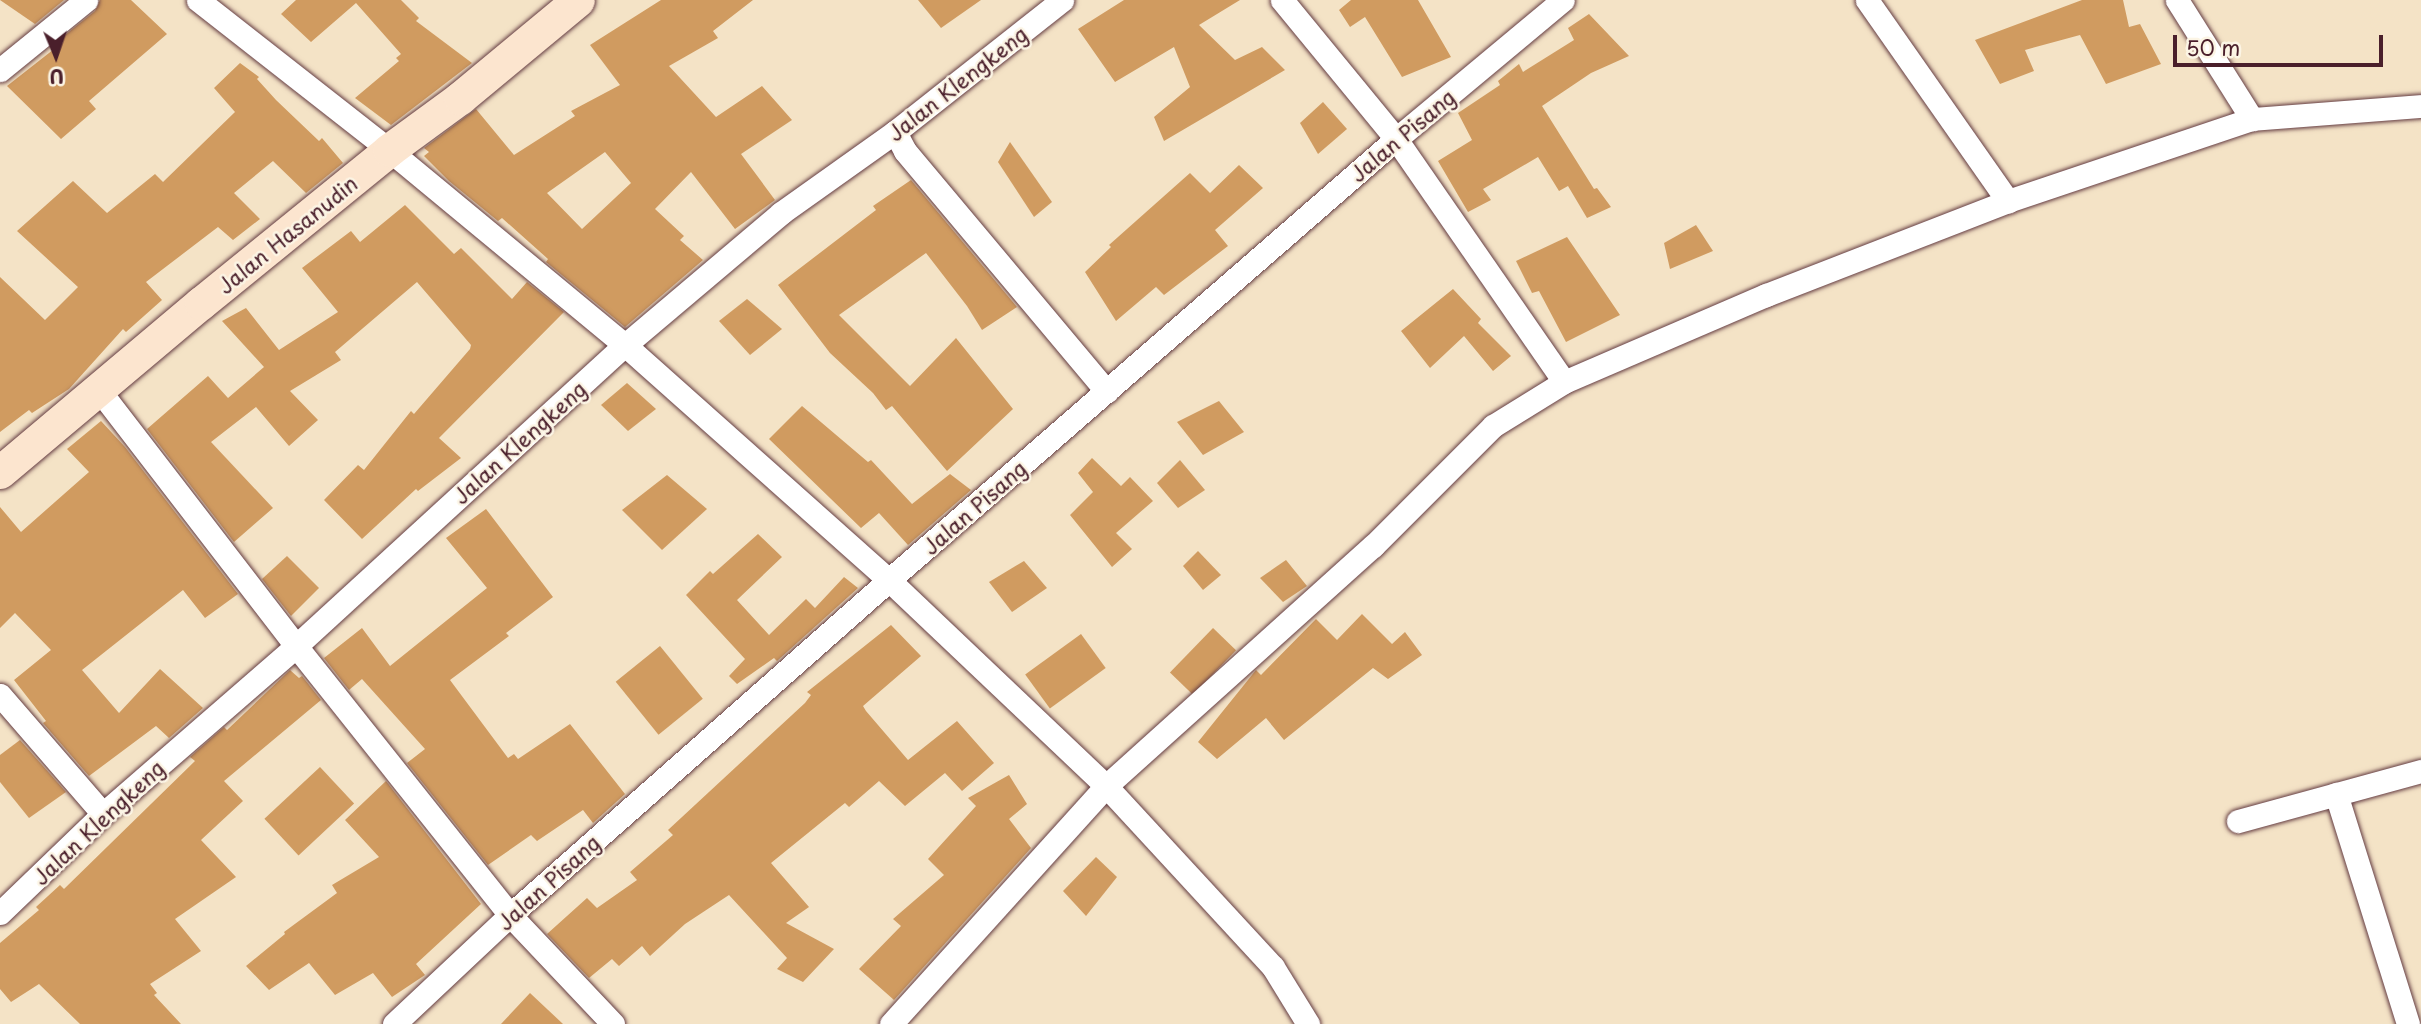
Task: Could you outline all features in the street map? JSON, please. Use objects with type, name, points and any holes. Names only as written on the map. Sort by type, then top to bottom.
[{"type":"main road","name":"Jalan Hasanudin","points":[[0,472],[389,150],[460,99],[578,0]]},
{"type":"street","points":[[0,69],[86,0]]},
{"type":"street","points":[[198,0],[389,150],[625,345],[889,580],[1106,786],[1273,967],[1308,1024]]},
{"type":"street","name":"Jalan Klengkeng","points":[[0,913],[103,814],[296,646],[625,345],[781,213],[895,132],[1062,0]]},
{"type":"street","points":[[1282,0],[1396,139],[1564,382]]},
{"type":"street","name":"Jalan Pisang","points":[[394,1024],[510,915],[889,580],[1396,139],[1563,0]]},
{"type":"street","points":[[1867,0],[2008,201]]},
{"type":"street","points":[[2177,0],[2252,119]]},
{"type":"street","points":[[891,1024],[1106,786],[1373,546],[1493,426],[1564,382],[1766,295],[2008,201],[2252,119],[2421,106]]},
{"type":"street","points":[[895,132],[905,151],[1107,392]]},
{"type":"street","points":[[99,390],[296,646],[510,915],[613,1024]]},
{"type":"street","points":[[0,695],[103,814]]},
{"type":"street","points":[[2238,821],[2421,771]]},
{"type":"street","points":[[2336,794],[2408,1024]]},
{"type":"building","points":[[0,0],[64,0],[35,24]]},
{"type":"building","points":[[100,0],[131,0],[167,34],[89,101],[96,109],[61,139],[7,86],[63,42],[60,39],[95,11]]},
{"type":"building","points":[[296,0],[401,0],[419,18],[416,21],[472,63],[391,125],[355,98],[399,61],[396,58],[401,54],[356,3],[311,42],[281,14]]},
{"type":"building","points":[[661,0],[753,0],[713,31],[718,38],[669,66],[716,117],[762,86],[792,120],[741,154],[775,200],[735,229],[691,172],[655,209],[684,236],[680,240],[703,260],[625,327],[546,262],[548,259],[502,218],[498,221],[449,181],[424,156],[429,152],[424,148],[476,109],[514,155],[575,116],[571,111],[620,85],[590,45]],"holes":[[[605,152],[631,183],[582,229],[547,193]]]},
{"type":"building","points":[[918,0],[981,0],[941,28]]},
{"type":"building","points":[[1124,0],[1240,0],[1199,25],[1235,60],[1262,47],[1285,70],[1164,141],[1154,117],[1190,87],[1174,47],[1115,82],[1078,29]]},
{"type":"building","points":[[1351,0],[1418,0],[1451,57],[1402,77],[1365,17],[1350,27],[1339,10]]},
{"type":"building","points":[[2082,0],[2123,0],[2129,27],[2140,24],[2161,64],[2106,84],[2080,35],[2025,50],[2034,71],[2000,84],[1975,40]]},
{"type":"building","points":[[1589,14],[1629,56],[1591,73],[1542,106],[1594,189],[1597,188],[1611,207],[1587,218],[1568,186],[1559,191],[1538,157],[1483,189],[1491,200],[1468,212],[1438,161],[1472,140],[1458,113],[1500,85],[1498,81],[1519,64],[1523,72],[1574,40],[1568,28]]},
{"type":"building","points":[[240,63],[259,77],[257,79],[276,100],[319,141],[322,138],[343,163],[306,193],[273,161],[234,193],[260,219],[233,240],[218,227],[146,282],[162,300],[126,332],[123,329],[69,389],[32,413],[29,410],[0,432],[0,277],[45,320],[78,287],[17,231],[73,181],[107,213],[155,174],[163,182],[235,112],[214,88]]},
{"type":"building","points":[[1323,102],[1347,129],[1318,154],[1300,123]]},
{"type":"building","points":[[1010,142],[1052,202],[1034,217],[998,162]]},
{"type":"building","points":[[1239,165],[1263,188],[1215,230],[1228,246],[1164,295],[1156,287],[1116,321],[1085,272],[1111,247],[1109,245],[1190,173],[1210,193]]},
{"type":"building","points":[[911,180],[1017,307],[982,330],[926,253],[839,315],[910,386],[956,338],[1013,409],[947,471],[892,406],[886,410],[873,393],[830,353],[778,285],[876,210],[873,206]]},
{"type":"building","points":[[405,205],[454,254],[461,248],[512,299],[527,282],[564,312],[439,438],[461,458],[418,491],[416,489],[362,539],[324,500],[358,465],[364,470],[411,411],[414,414],[471,345],[417,282],[335,352],[341,360],[290,391],[318,420],[289,446],[256,407],[211,442],[273,508],[234,542],[147,429],[208,376],[228,398],[264,367],[222,321],[246,308],[279,350],[338,312],[302,268],[351,231],[360,242]]},
{"type":"building","points":[[1696,225],[1713,251],[1670,269],[1664,243]]},
{"type":"building","points":[[1567,237],[1620,315],[1566,342],[1539,291],[1532,293],[1516,261]]},
{"type":"building","points":[[1453,289],[1481,319],[1478,323],[1511,356],[1493,371],[1464,336],[1430,368],[1401,331]]},
{"type":"building","points":[[747,299],[782,329],[750,355],[719,321]]},
{"type":"building","points":[[627,383],[656,409],[628,431],[601,405]]},
{"type":"building","points":[[1219,401],[1244,432],[1203,455],[1177,422]]},
{"type":"building","points":[[802,406],[868,462],[871,460],[912,504],[950,474],[971,490],[908,545],[879,513],[861,528],[769,439]]},
{"type":"building","points":[[101,421],[125,447],[238,594],[205,618],[183,590],[82,670],[119,713],[160,669],[203,708],[169,738],[156,726],[89,776],[43,723],[46,721],[14,680],[51,650],[15,613],[0,628],[0,507],[21,532],[89,472],[67,449]]},
{"type":"building","points":[[1092,458],[1121,486],[1130,477],[1153,501],[1116,533],[1132,549],[1112,567],[1070,515],[1093,492],[1078,473]]},
{"type":"building","points":[[1180,460],[1205,490],[1178,508],[1157,483]]},
{"type":"building","points":[[667,475],[707,509],[662,550],[622,510]]},
{"type":"building","points":[[486,509],[553,597],[506,633],[509,636],[450,680],[508,758],[514,754],[518,759],[570,724],[625,794],[593,823],[583,810],[537,841],[531,835],[488,865],[407,763],[425,749],[362,679],[349,690],[324,658],[362,628],[390,666],[487,588],[446,538]]},
{"type":"building","points":[[758,534],[782,557],[737,600],[769,635],[806,599],[815,608],[844,577],[858,588],[777,661],[774,658],[737,684],[729,676],[745,659],[686,595],[710,571],[713,574]]},
{"type":"building","points":[[1198,551],[1221,575],[1203,590],[1183,566]]},
{"type":"building","points":[[287,556],[319,588],[291,616],[262,579]]},
{"type":"building","points":[[1286,560],[1307,586],[1283,602],[1260,578]]},
{"type":"building","points":[[1024,561],[1047,588],[1012,612],[989,582]]},
{"type":"building","points":[[1362,614],[1392,644],[1405,632],[1422,655],[1388,679],[1373,668],[1284,740],[1266,718],[1217,759],[1198,742],[1256,670],[1261,675],[1316,619],[1337,640]]},
{"type":"building","points":[[891,625],[921,656],[863,706],[866,711],[908,760],[957,721],[994,763],[962,791],[945,773],[905,806],[879,781],[849,807],[845,803],[771,863],[809,907],[786,923],[834,949],[803,982],[777,969],[787,958],[729,895],[685,924],[650,956],[642,946],[619,966],[612,959],[589,978],[547,934],[587,898],[597,908],[637,880],[630,872],[673,835],[668,830],[805,703],[811,695],[807,692]]},
{"type":"building","points":[[1213,628],[1236,650],[1193,695],[1170,673]]},
{"type":"building","points":[[1081,634],[1106,668],[1050,709],[1025,675]]},
{"type":"building","points":[[660,646],[703,699],[658,735],[616,682]]},
{"type":"building","points":[[290,670],[299,678],[302,676],[321,700],[224,781],[243,801],[201,840],[236,877],[175,919],[201,951],[150,984],[157,993],[154,995],[181,1024],[80,1024],[39,984],[11,1002],[0,989],[0,943],[39,910],[36,907],[60,885],[64,889],[195,761],[190,757],[224,727],[227,730]]},
{"type":"building","points":[[20,740],[66,792],[29,818],[0,782],[0,755]]},
{"type":"building","points":[[320,767],[354,804],[299,855],[264,819]]},
{"type":"building","points":[[1009,775],[1027,804],[1009,819],[1031,848],[894,1000],[859,969],[901,926],[893,919],[944,875],[928,859],[976,806],[968,798]]},
{"type":"building","points":[[386,781],[481,904],[416,964],[425,975],[392,997],[373,973],[335,995],[309,963],[269,990],[246,966],[285,934],[284,932],[337,893],[332,885],[379,857],[345,820]]},
{"type":"building","points":[[1096,857],[1117,877],[1086,916],[1063,891]]},
{"type":"building","points":[[530,993],[563,1024],[501,1024]]}]
